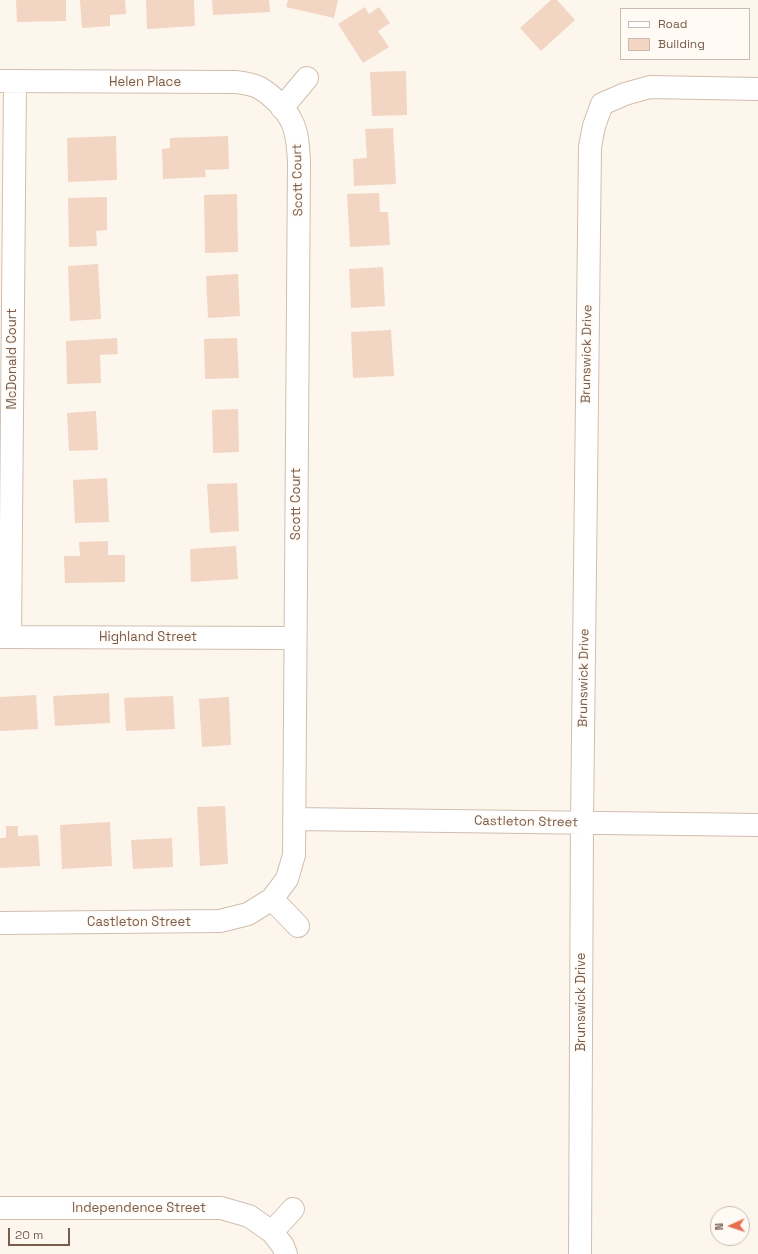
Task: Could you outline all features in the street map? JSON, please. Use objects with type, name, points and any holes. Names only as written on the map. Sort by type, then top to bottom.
[{"type":"street","points":[[282,108],[307,78]]},
{"type":"street","name":"Helen Place","points":[[7,81],[236,82],[260,88],[272,97],[282,108]]},
{"type":"street","name":"McDonald Court","points":[[5,637],[7,81]]},
{"type":"street","name":"Brunswick Drive","points":[[580,1254],[582,822],[590,147],[594,126],[602,104],[625,94],[650,88],[758,89]]},
{"type":"street","name":"Scott Court","points":[[272,899],[287,879],[294,855],[299,162],[298,142],[292,122],[282,108]]},
{"type":"street","name":"Highland Street","points":[[5,637],[296,638]]},
{"type":"street","name":"Castleton Street","points":[[294,819],[758,825]]},
{"type":"street","points":[[272,899],[298,926]]},
{"type":"street","name":"Castleton Street","points":[[0,922],[220,921],[248,914],[272,899]]},
{"type":"street","name":"Independence Street","points":[[0,1208],[221,1208],[249,1216],[272,1232],[283,1246],[286,1254]]},
{"type":"street","points":[[272,1232],[294,1209]]},
{"type":"building","points":[[16,0],[66,0],[66,21],[17,22]]},
{"type":"building","points":[[80,0],[125,0],[126,14],[110,15],[110,26],[82,28]]},
{"type":"building","points":[[146,0],[194,0],[195,26],[147,29]]},
{"type":"building","points":[[212,0],[269,0],[270,12],[213,15]]},
{"type":"building","points":[[288,0],[338,0],[334,18],[286,7]]},
{"type":"building","points":[[551,0],[557,0],[575,20],[541,51],[520,28]]},
{"type":"building","points":[[365,7],[369,14],[379,7],[390,23],[378,31],[389,47],[363,63],[338,24]]},
{"type":"building","points":[[406,71],[407,115],[372,116],[370,72]]},
{"type":"building","points":[[393,128],[396,184],[354,186],[353,159],[367,158],[365,129]]},
{"type":"building","points":[[116,136],[117,180],[68,182],[67,138]]},
{"type":"building","points":[[228,136],[229,169],[205,170],[206,177],[163,179],[162,149],[170,148],[170,138]]},
{"type":"building","points":[[379,193],[380,212],[388,212],[390,245],[350,247],[347,194]]},
{"type":"building","points":[[237,194],[238,252],[205,253],[204,195]]},
{"type":"building","points":[[107,197],[107,230],[96,231],[97,246],[69,247],[68,198]]},
{"type":"building","points":[[98,264],[101,319],[70,321],[68,266]]},
{"type":"building","points":[[383,267],[385,306],[351,308],[349,269]]},
{"type":"building","points":[[238,274],[240,316],[208,318],[206,276]]},
{"type":"building","points":[[391,330],[394,376],[353,378],[351,332]]},
{"type":"building","points":[[117,338],[118,354],[100,355],[101,383],[67,384],[66,341]]},
{"type":"building","points":[[237,338],[239,378],[205,379],[204,339]]},
{"type":"building","points":[[238,409],[239,452],[213,453],[212,410]]},
{"type":"building","points":[[96,411],[98,450],[69,451],[67,413]]},
{"type":"building","points":[[107,478],[109,522],[75,523],[73,480]]},
{"type":"building","points":[[237,483],[239,531],[210,533],[207,484]]},
{"type":"building","points":[[108,541],[108,555],[125,555],[125,582],[65,583],[64,556],[80,556],[79,542]]},
{"type":"building","points":[[236,546],[238,579],[191,582],[190,549]]},
{"type":"building","points":[[109,693],[110,723],[55,726],[53,696]]},
{"type":"building","points":[[36,695],[38,729],[0,731],[0,697]]},
{"type":"building","points":[[173,696],[175,729],[126,731],[124,698]]},
{"type":"building","points":[[229,697],[231,745],[202,747],[199,699]]},
{"type":"building","points":[[225,806],[228,864],[200,866],[197,807]]},
{"type":"building","points":[[110,822],[112,866],[62,869],[60,825]]},
{"type":"building","points":[[6,826],[18,826],[18,836],[38,835],[40,866],[0,868],[0,838],[6,838]]},
{"type":"building","points":[[172,838],[173,867],[133,869],[131,840]]}]
